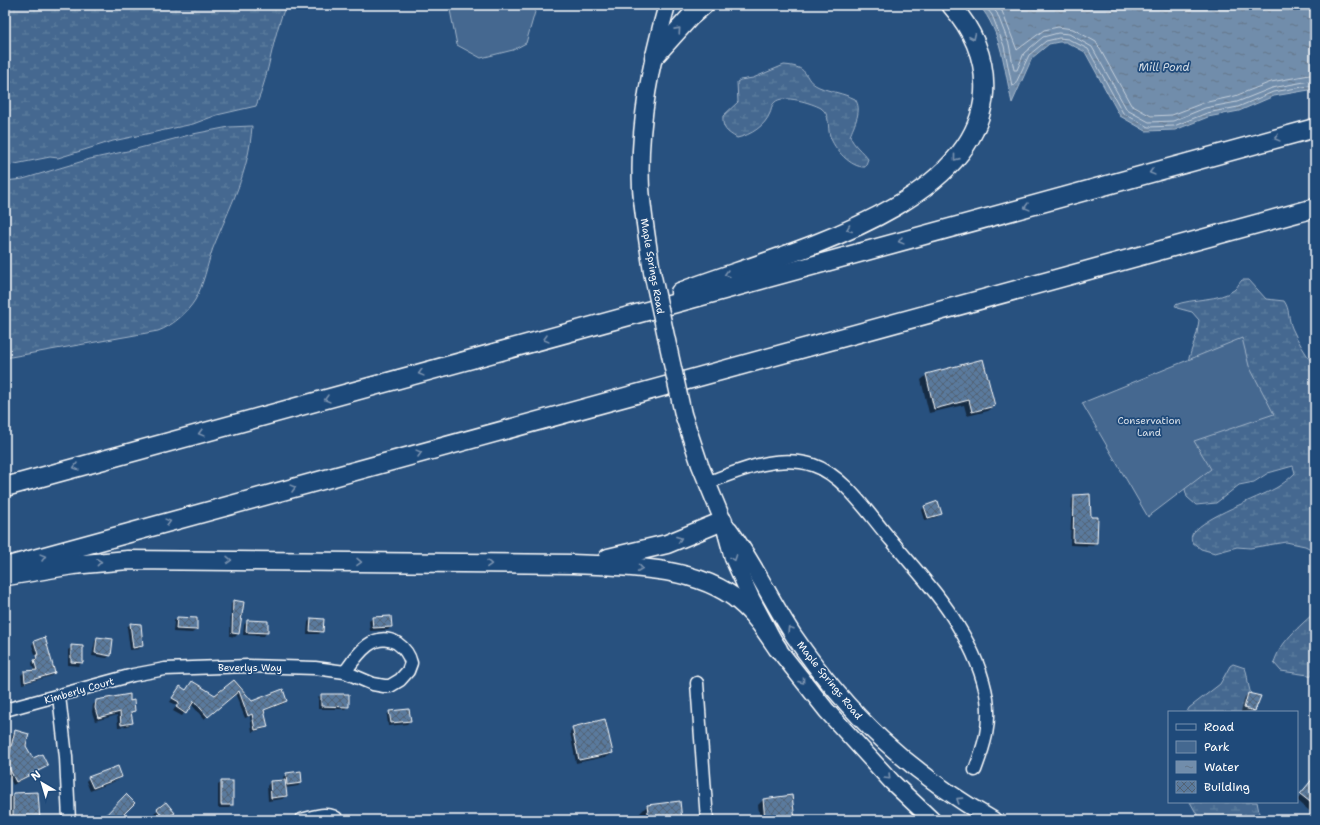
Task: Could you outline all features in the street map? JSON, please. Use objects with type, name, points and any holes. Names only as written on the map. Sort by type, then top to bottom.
[{"type":"highway","points":[[654,57],[690,17],[704,5]]},
{"type":"highway","points":[[584,329],[718,277],[779,258],[875,218],[908,200],[937,178],[949,166],[969,140],[981,114],[984,100],[985,84],[980,55],[969,28],[952,5]]},
{"type":"highway","points":[[5,487],[1315,128]]},
{"type":"highway","points":[[5,567],[1315,208]]},
{"type":"highway","points":[[573,564],[622,556],[652,549],[701,531],[723,521]]},
{"type":"highway","points":[[5,577],[73,566],[128,560],[573,564],[624,566],[659,570],[688,576],[716,586],[739,601],[748,609],[778,649]]},
{"type":"main road","name":"Maple Springs Road","points":[[667,5],[654,57],[643,122],[641,160],[644,216],[652,272],[683,414],[707,483],[723,521],[733,558],[751,598],[778,649],[827,711],[927,817]]},
{"type":"main road","name":"Maple Springs Road","points":[[723,521],[745,550],[775,606],[794,636],[819,671],[860,720],[922,774],[993,820]]},
{"type":"street","points":[[707,483],[762,465],[792,461],[809,464],[826,471],[851,493],[929,584],[954,620],[971,651],[984,687],[988,710],[988,733],[975,770]]},
{"type":"street","name":"Beverlys Way","points":[[154,670],[264,666],[315,668],[345,672],[373,684],[390,686],[400,680],[408,671],[411,663],[409,655],[400,646],[389,640],[381,639],[373,642],[360,651],[345,672]]},
{"type":"street","name":"Kimberly Court","points":[[5,710],[154,670]]},
{"type":"street","points":[[696,683],[707,820]]},
{"type":"street","points":[[59,696],[67,764],[69,820]]},
{"type":"street","points":[[301,820],[326,815],[336,818]]},
{"type":"green space","points":[[5,5],[286,5],[277,30],[265,81],[256,106],[217,115],[193,124],[113,141],[58,158],[50,157],[5,166]]},
{"type":"green space","points":[[449,5],[537,5],[526,43],[513,50],[481,58],[457,45]]},
{"type":"green space","points":[[784,65],[799,68],[814,84],[819,87],[855,99],[858,113],[850,136],[855,145],[868,159],[865,167],[854,164],[839,152],[830,136],[827,118],[824,111],[817,106],[805,102],[784,99],[775,102],[765,122],[757,129],[742,137],[737,138],[726,130],[723,124],[723,116],[738,102],[737,82],[740,80],[753,78]]},
{"type":"green space","points":[[252,126],[247,159],[238,189],[213,248],[198,294],[192,305],[183,314],[169,326],[158,331],[5,358],[5,181],[23,179],[90,159],[193,134],[229,127]]},
{"type":"green space","points":[[1242,280],[1249,280],[1266,299],[1284,301],[1294,333],[1315,367],[1315,551],[1305,546],[1286,542],[1250,548],[1237,547],[1215,553],[1201,549],[1192,542],[1193,533],[1209,520],[1276,488],[1295,473],[1293,466],[1268,473],[1254,482],[1239,485],[1216,503],[1196,505],[1187,497],[1174,447],[1178,392],[1197,333],[1199,320],[1192,312],[1177,308],[1175,305],[1228,294],[1235,289]]},
{"type":"green space","name":"Conservation Land","points":[[1242,338],[1249,366],[1274,414],[1194,441],[1211,469],[1148,517],[1082,403]]},
{"type":"green space","points":[[1315,612],[1315,676],[1281,671],[1274,663],[1280,649],[1291,635]]},
{"type":"green space","points":[[1233,664],[1245,668],[1254,711],[1188,711],[1189,708],[1220,684],[1230,666]]},
{"type":"green space","points":[[1191,803],[1257,803],[1259,812],[1257,820],[1200,820]]},
{"type":"water","name":"Mill Pond","points":[[979,5],[1315,5],[1315,89],[1274,96],[1239,111],[1208,117],[1175,130],[1146,131],[1120,116],[1085,52],[1066,42],[1059,42],[1049,44],[1032,58],[1012,103],[1001,51],[993,27]]},
{"type":"building","points":[[983,359],[995,406],[972,412],[969,400],[934,409],[926,374]]},
{"type":"building","points":[[1090,494],[1091,517],[1098,517],[1097,543],[1073,542],[1074,495]]},
{"type":"building","points":[[938,501],[942,514],[928,518],[924,506]]},
{"type":"building","points":[[233,600],[244,602],[239,634],[232,633]]},
{"type":"building","points":[[391,616],[392,627],[373,628],[372,617]]},
{"type":"building","points":[[177,617],[197,618],[197,630],[176,629]]},
{"type":"building","points":[[311,618],[324,619],[323,632],[310,631]]},
{"type":"building","points":[[247,620],[268,621],[268,633],[246,632]]},
{"type":"building","points":[[130,623],[141,624],[143,646],[133,648]]},
{"type":"building","points":[[45,637],[55,673],[25,682],[24,671],[37,670],[34,660],[37,659],[36,655],[38,655],[34,641]]},
{"type":"building","points":[[97,637],[113,639],[111,656],[95,653]]},
{"type":"building","points":[[71,645],[83,646],[83,663],[71,662]]},
{"type":"building","points":[[234,680],[252,701],[283,689],[287,701],[264,710],[268,727],[255,730],[252,714],[248,716],[239,691],[208,717],[194,701],[186,714],[176,707],[179,702],[172,698],[180,686],[186,690],[192,681],[215,695]]},
{"type":"building","points":[[1248,693],[1261,696],[1255,711],[1244,708]]},
{"type":"building","points":[[130,694],[130,701],[134,700],[135,711],[131,712],[133,723],[121,725],[120,712],[98,718],[95,708],[96,700]]},
{"type":"building","points":[[321,694],[349,694],[349,707],[321,706]]},
{"type":"building","points":[[409,709],[411,721],[391,723],[389,711]]},
{"type":"building","points":[[605,719],[613,753],[579,760],[572,727]]},
{"type":"building","points":[[15,730],[29,734],[26,746],[33,758],[42,754],[48,766],[16,782],[7,764]]},
{"type":"building","points":[[118,766],[122,777],[93,788],[88,777]]},
{"type":"building","points":[[301,771],[302,783],[287,785],[286,773]]},
{"type":"building","points":[[1315,776],[1315,806],[1300,794]]},
{"type":"building","points":[[285,780],[287,796],[271,798],[270,781]]},
{"type":"building","points":[[221,781],[233,781],[233,805],[221,805]]},
{"type":"building","points":[[38,792],[40,820],[13,820],[13,793]]},
{"type":"building","points":[[126,794],[135,803],[118,820],[101,820]]},
{"type":"building","points":[[792,795],[795,820],[765,820],[763,799]]},
{"type":"building","points":[[680,801],[682,820],[649,820],[647,805]]},
{"type":"building","points":[[166,802],[175,813],[165,820],[157,809]]}]
